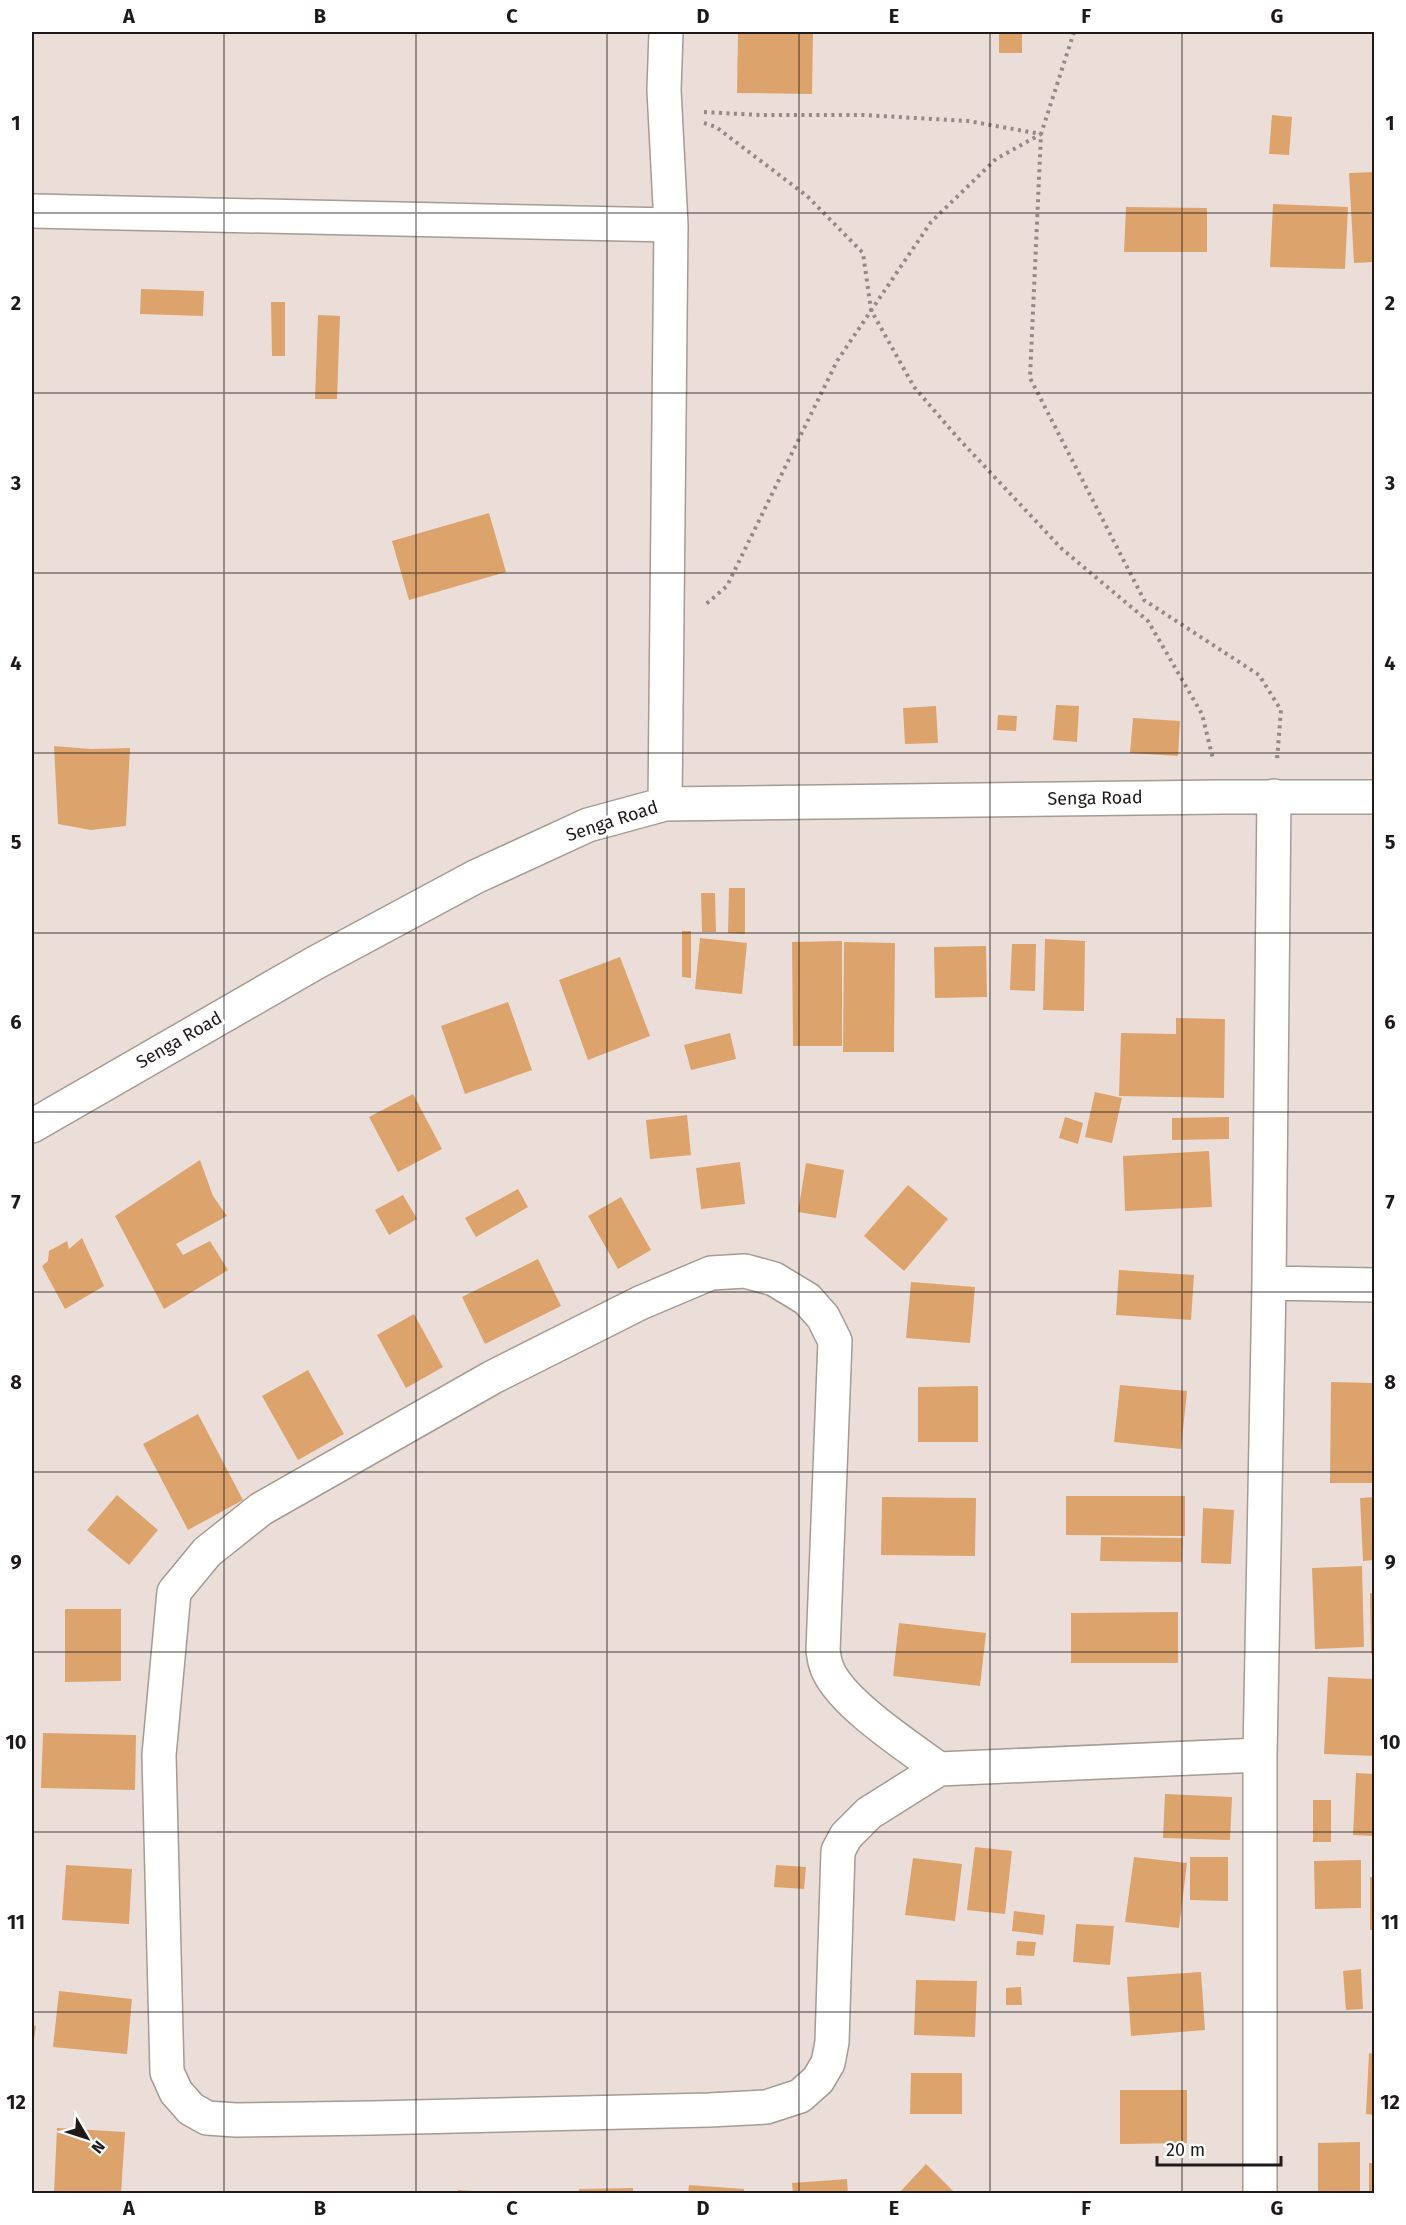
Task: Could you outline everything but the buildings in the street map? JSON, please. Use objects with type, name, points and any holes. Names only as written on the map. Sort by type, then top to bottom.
[{"type":"street","points":[[665,804],[671,225],[666,111],[666,32]]},
{"type":"street","points":[[32,211],[671,225]]},
{"type":"street","points":[[1260,2193],[1260,1755],[1269,1283],[1274,796]]},
{"type":"street","name":"Senga Road","points":[[32,1126],[315,963],[475,877],[588,825],[665,804],[1274,796],[1374,797]]},
{"type":"street","points":[[939,1769],[893,1736],[861,1709],[838,1686],[826,1666],[824,1639],[835,1341],[824,1317],[807,1299],[774,1280],[745,1271],[711,1273],[694,1279],[640,1303],[493,1377],[261,1509],[207,1552],[174,1592],[159,1755],[167,2072],[176,2092],[191,2109],[207,2118],[236,2120],[766,2107],[800,2096],[818,2080],[828,2063],[832,2042],[838,1851],[846,1836],[869,1813],[939,1769],[1260,1755]]},
{"type":"street","points":[[1269,1283],[1374,1285]]},
{"type":"path","points":[[1074,32],[1041,134],[1030,378],[1144,600],[1259,675],[1281,710],[1274,796]]},
{"type":"path","points":[[666,111],[759,115],[862,115],[968,121],[1041,134]]},
{"type":"path","points":[[666,111],[716,127],[807,196],[863,253],[871,310],[914,387],[958,438],[1062,549],[1148,621],[1202,714],[1222,797]]},
{"type":"path","points":[[666,639],[727,586],[837,361],[931,222],[996,159],[1041,134]]}]
